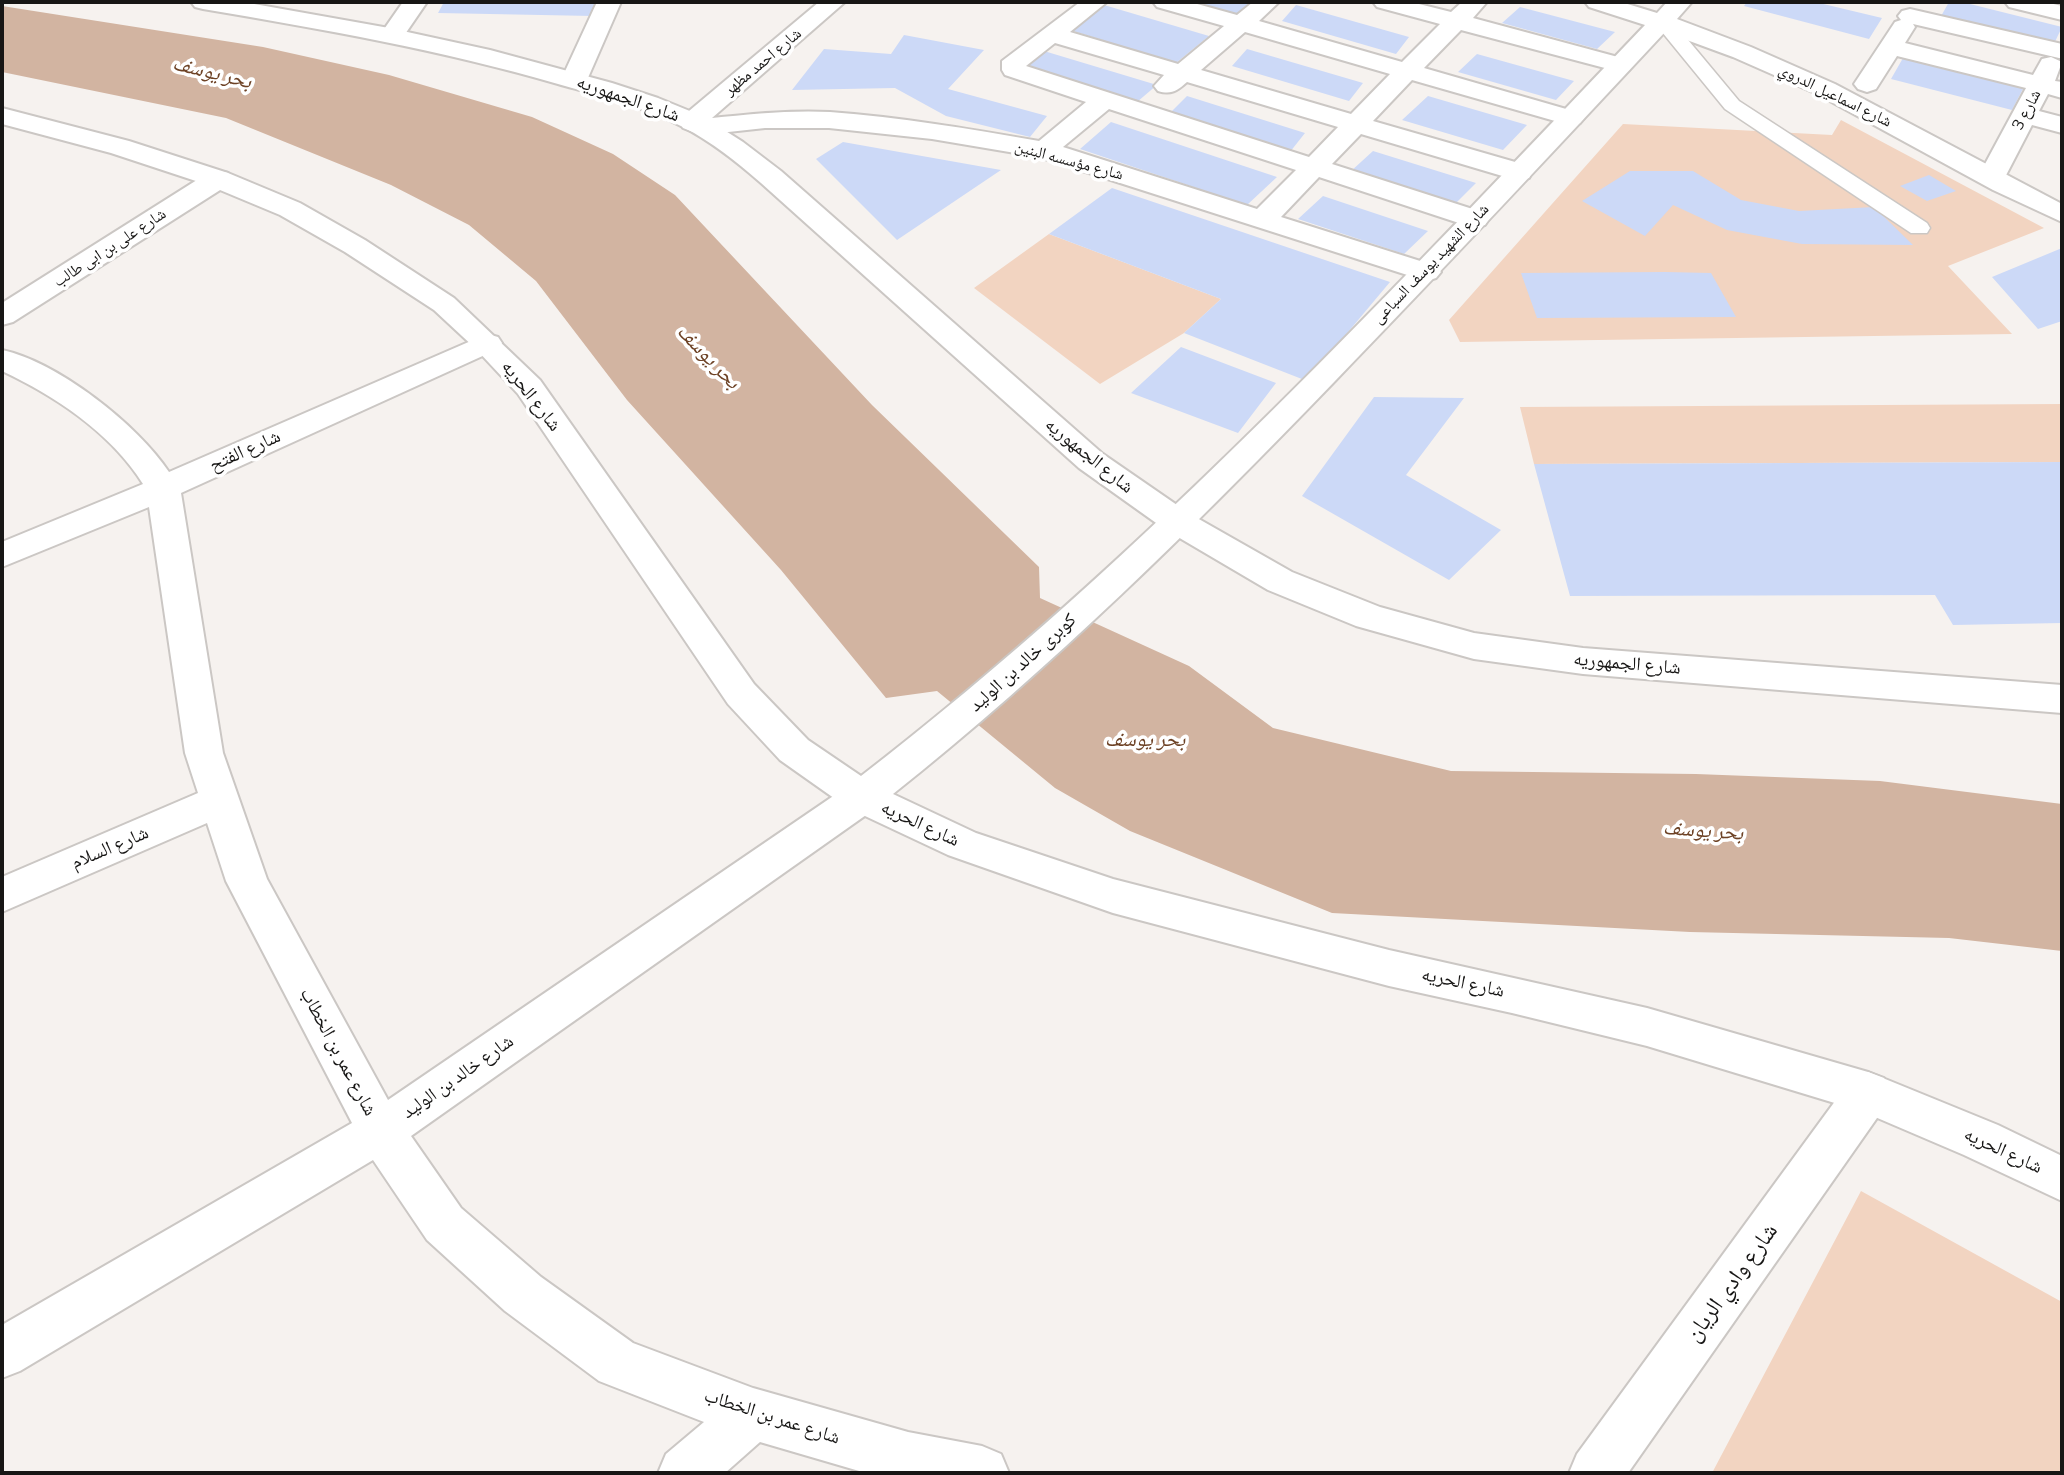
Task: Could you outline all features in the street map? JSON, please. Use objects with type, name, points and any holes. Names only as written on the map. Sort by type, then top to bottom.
[{"type":"street","name":"شارع الجمهوريه","points":[[209,2],[392,35],[526,65],[645,101],[696,124],[734,147],[771,177],[1091,461],[1178,522],[1280,581],[1369,617],[1474,646],[1583,662],[2062,699]]},
{"type":"street","points":[[392,35],[415,2]]},
{"type":"street","points":[[574,80],[609,2]]},
{"type":"street","name":"شارع احمد مظهر","points":[[696,124],[833,2]]},
{"type":"street","points":[[1094,2],[1014,61],[1012,67],[1020,73],[1475,219]]},
{"type":"street","points":[[1165,2],[1571,118]]},
{"type":"street","points":[[1137,111],[1267,2]]},
{"type":"street","points":[[1385,2],[1620,65]]},
{"type":"street","points":[[1264,218],[1358,125],[1475,2]]},
{"type":"street","name":"شارع اسماعيل الدروي","points":[[1597,2],[1683,9],[1721,43],[1997,168],[2062,192]]},
{"type":"street","points":[[2017,2],[2062,13]]},
{"type":"street","points":[[1867,84],[1910,7],[2061,46]]},
{"type":"street","name":"شارع الشهيد يوسف السباعى","points":[[1178,522],[1426,272],[1620,65],[1683,9]]},
{"type":"street","points":[[1051,34],[1519,173]]},
{"type":"street","name":"شارع اسماعيل الدروي","points":[[1770,37],[1867,84],[1997,168],[2062,214]]},
{"type":"street","name":"شارع 3","points":[[1997,168],[2024,115],[2051,87],[2061,46]]},
{"type":"street","points":[[1890,47],[2051,87]]},
{"type":"street","points":[[1044,150],[1104,100]]},
{"type":"street","points":[[2024,115],[2062,125]]},
{"type":"street","name":"شارع الحريه","points":[[2,117],[120,147],[218,179],[290,209],[355,246],[444,304],[487,343],[528,387],[741,694],[794,750],[862,797],[962,844],[1112,896],[1389,968],[1647,1027],[1868,1093],[1981,1140],[2062,1179]]},
{"type":"street","name":"شارع مؤسسه البنين","points":[[696,124],[829,120],[932,131],[1044,150],[1264,218],[1426,272]]},
{"type":"street","name":"شارع على بن ابى طالب","points":[[2,316],[218,179]]},
{"type":"street","name":"شارع الفتح","points":[[2,555],[163,488],[487,343]]},
{"type":"street","name":"شارع عمر بن الخطاب","points":[[2,359],[58,389],[100,420],[139,455],[163,488],[204,753],[247,881],[380,1131],[444,1224],[523,1294],[617,1363],[753,1414],[908,1459],[982,1473]]},
{"type":"street","name":"كوبرى خالد بن الوليد","points":[[862,797],[945,734],[1178,522]]},
{"type":"street","name":"شارع خالد بن الوليد","points":[[2,1353],[380,1131],[862,797]]},
{"type":"street","name":"شارع السلام","points":[[2,895],[219,801]]},
{"type":"street","name":"شارع وادي الريان","points":[[1596,1473],[1868,1093]]},
{"type":"street","points":[[685,1473],[753,1414]]},
{"type":"lane","points":[[1683,9],[1732,105],[1919,228]]},
{"type":"shaded area","points":[[1841,120],[2044,228],[1948,266],[2012,334],[1460,342],[1449,320],[1623,124],[1832,135]]},
{"type":"shaded area","points":[[1049,234],[1221,299],[1184,333],[1100,384],[974,288]]},
{"type":"shaded area","points":[[2062,404],[2062,462],[1534,464],[1520,407]]},
{"type":"shaded area","points":[[1861,1191],[2062,1302],[2062,1473],[1712,1473]]},
{"type":"water","name":"بحر يوسف","points":[[2,6],[263,47],[389,75],[532,117],[613,154],[675,195],[872,405],[1039,567],[1040,598],[1189,666],[1273,728],[1451,771],[1696,774],[1880,781],[2062,804],[2062,951],[1949,938],[1690,932],[1332,913],[1130,831],[1055,788],[937,691],[886,698],[781,570],[627,400],[536,281],[469,225],[391,185],[226,118],[2,72]]},
{"type":"building","points":[[444,2],[600,2],[593,16],[438,13]]},
{"type":"building","points":[[1194,2],[1256,2],[1238,16]]},
{"type":"building","points":[[1747,2],[1815,2],[1882,18],[1869,39],[1744,6]]},
{"type":"building","points":[[1949,2],[1962,2],[2062,27],[2053,46],[1940,18]]},
{"type":"building","points":[[1104,5],[1209,36],[1176,63],[1070,30]]},
{"type":"building","points":[[1296,5],[1409,37],[1396,54],[1282,21]]},
{"type":"building","points":[[1520,7],[1615,32],[1597,49],[1502,23]]},
{"type":"building","points":[[904,35],[984,50],[948,89],[1047,116],[1030,137],[946,116],[895,88],[792,90],[824,49],[891,54]]},
{"type":"building","points":[[1247,49],[1363,83],[1349,101],[1232,66]]},
{"type":"building","points":[[1044,51],[1157,85],[1137,102],[1023,67]]},
{"type":"building","points":[[1477,54],[1574,81],[1556,100],[1458,72]]},
{"type":"building","points":[[1903,58],[2024,87],[2012,110],[1891,79]]},
{"type":"building","points":[[1187,96],[1305,133],[1290,152],[1169,114]]},
{"type":"building","points":[[1428,96],[1527,125],[1503,150],[1402,120]]},
{"type":"building","points":[[1111,122],[1277,177],[1247,205],[1080,149]]},
{"type":"building","points":[[843,142],[1001,170],[897,240],[816,159]]},
{"type":"building","points":[[1373,151],[1476,183],[1454,205],[1350,172]]},
{"type":"building","points":[[1630,171],[1693,171],[1741,200],[1799,211],[1874,207],[1913,245],[1802,244],[1727,230],[1673,205],[1645,236],[1582,201]]},
{"type":"building","points":[[1929,175],[1956,191],[1927,201],[1900,186]]},
{"type":"building","points":[[1112,188],[1390,282],[1307,381],[1184,333],[1221,299],[1049,234]]},
{"type":"building","points":[[1323,196],[1428,231],[1404,254],[1298,219]]},
{"type":"building","points":[[2062,248],[2062,321],[2038,329],[1992,277]]},
{"type":"building","points":[[1521,273],[1711,273],[1736,317],[1537,318]]},
{"type":"building","points":[[1181,347],[1276,383],[1238,433],[1131,393]]},
{"type":"building","points":[[1374,397],[1464,398],[1406,475],[1501,530],[1449,580],[1302,496]]},
{"type":"building","points":[[2062,462],[2062,623],[1953,625],[1935,595],[1570,596],[1534,464]]}]
